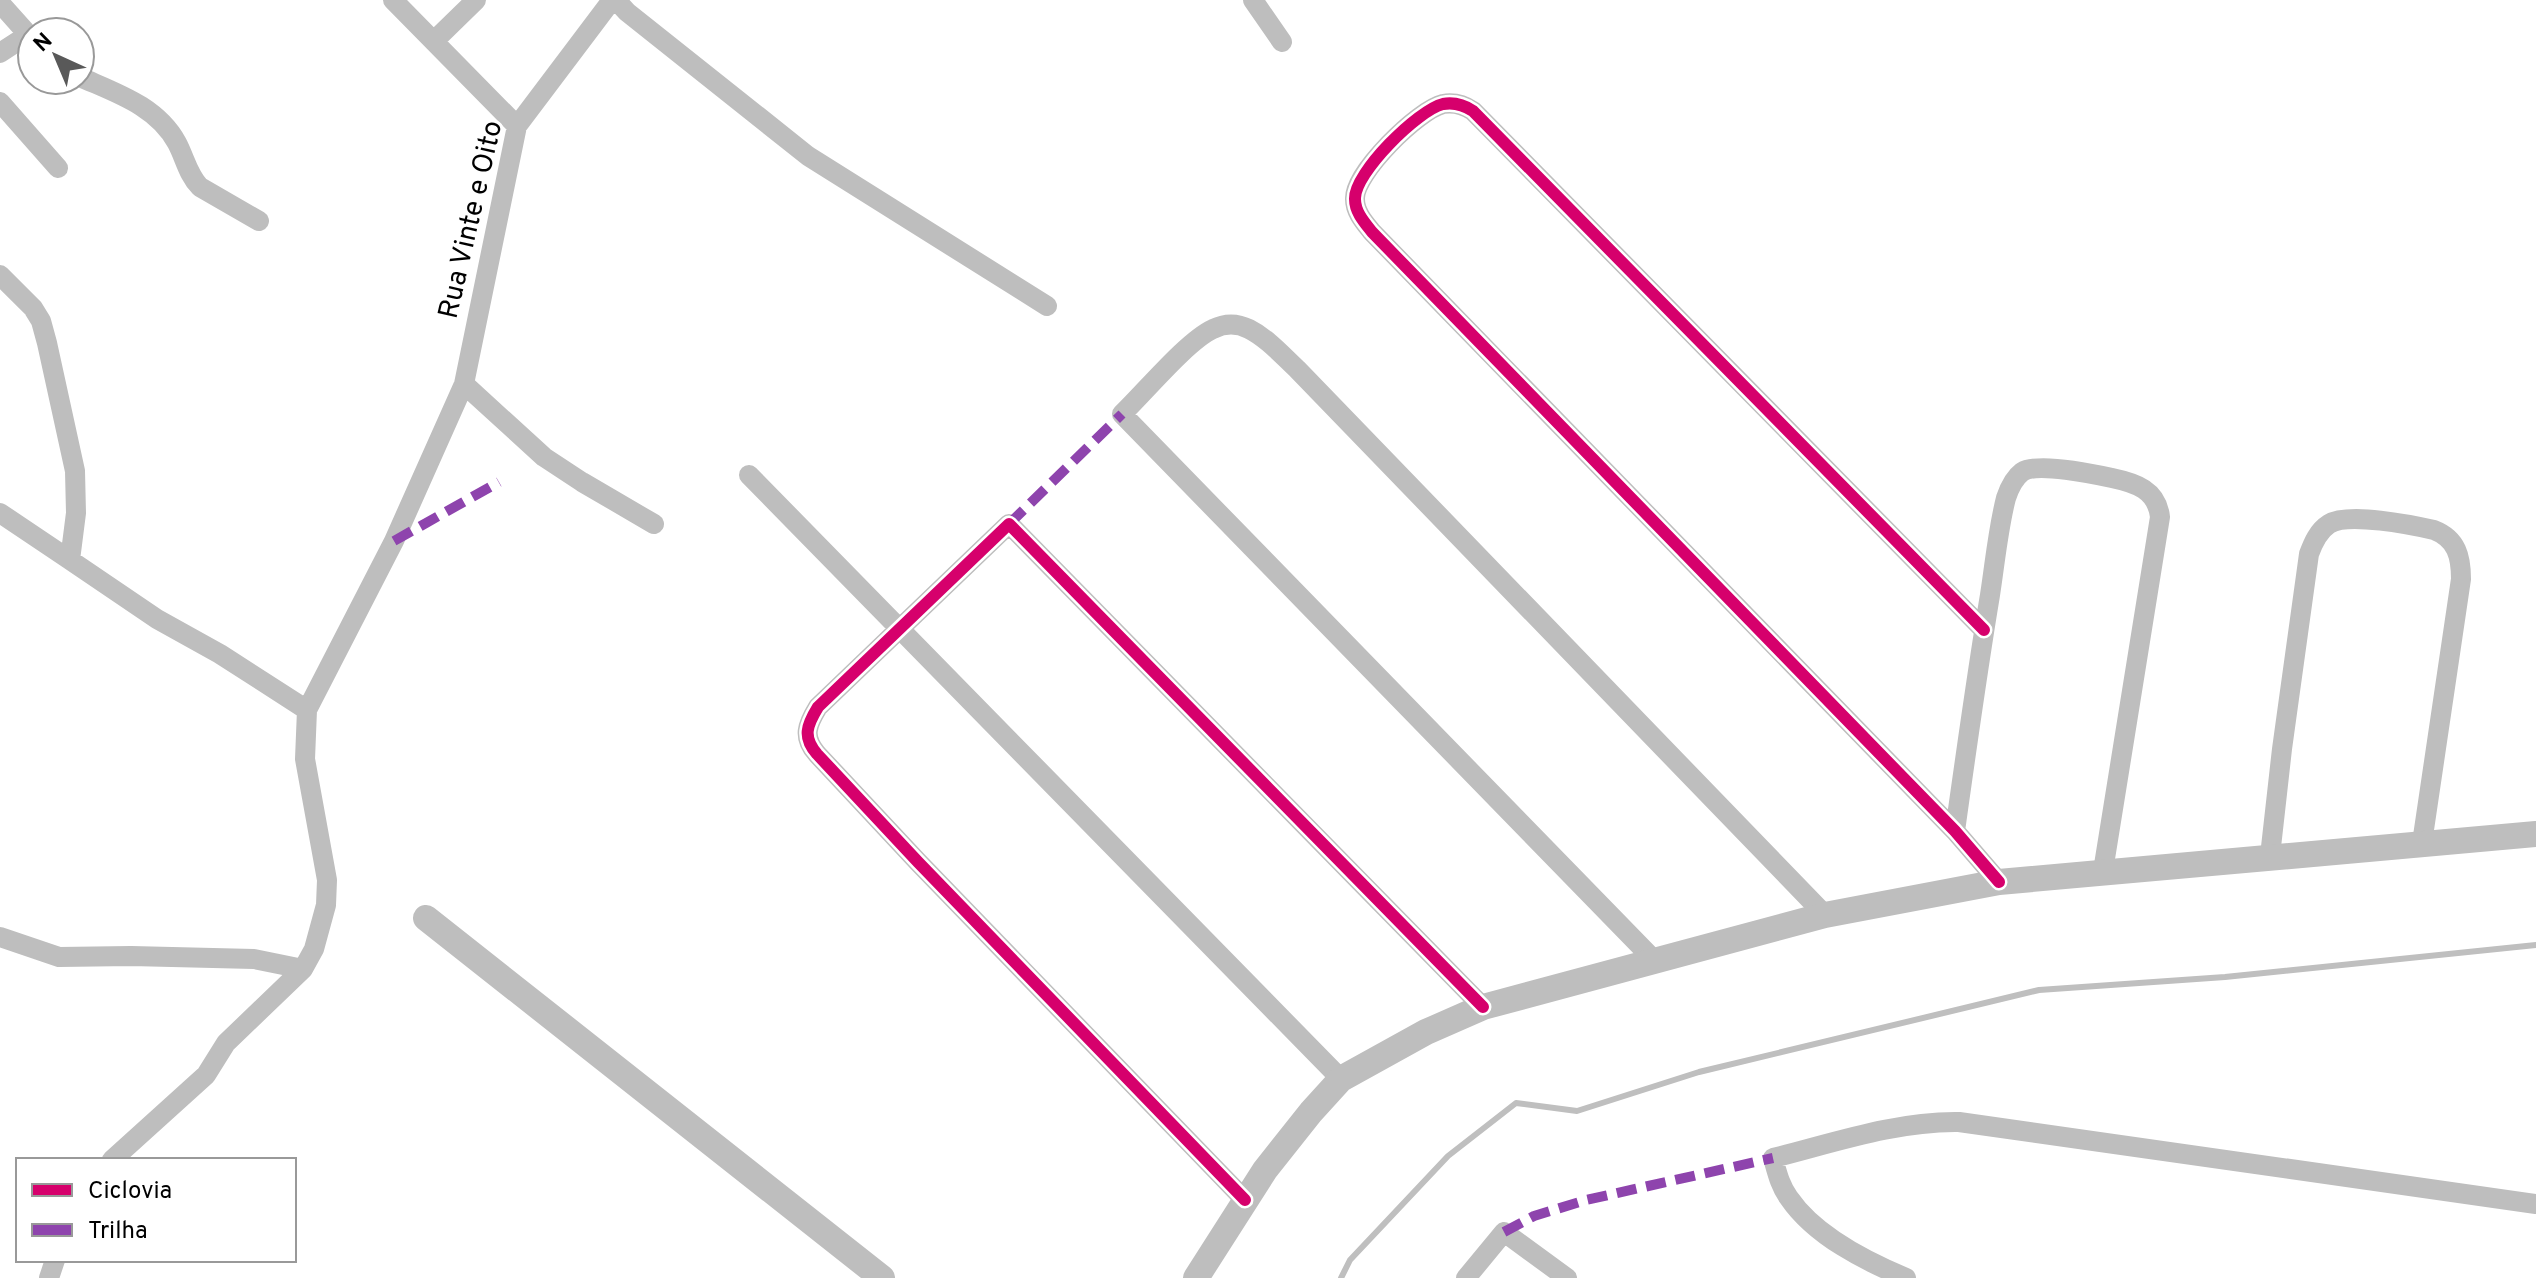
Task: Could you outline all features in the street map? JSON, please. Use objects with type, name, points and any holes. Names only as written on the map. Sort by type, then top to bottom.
[{"type":"street","points":[[393,0],[517,126]]},
{"type":"street","points":[[434,41],[476,0]]},
{"type":"street","points":[[614,0],[808,156],[1047,306]]},
{"type":"street","name":"Rua Vinte e Oito","points":[[307,710],[394,541],[464,384],[517,126],[614,0]]},
{"type":"street","points":[[1253,0],[1282,42]]},
{"type":"street","points":[[0,3],[16,25]]},
{"type":"street","points":[[96,85],[148,109],[176,141],[196,183],[259,221]]},
{"type":"street","points":[[0,102],[58,168]]},
{"type":"street","points":[[1984,630],[1473,111],[1454,104],[1432,108],[1368,169],[1360,180],[1355,198],[1358,212],[1372,232],[1955,831],[1999,882]]},
{"type":"street","points":[[0,275],[33,308],[41,321],[47,343],[75,471],[76,513],[70,560]]},
{"type":"street","points":[[1654,960],[1122,414],[1199,337],[1222,325],[1232,324],[1257,334],[1277,351],[1825,915]]},
{"type":"street","points":[[464,384],[544,457],[654,524]]},
{"type":"street","points":[[1955,831],[1984,630],[2011,485],[2022,472],[2044,468],[2139,485],[2153,497],[2159,511],[2159,523],[2103,871]]},
{"type":"street","points":[[749,475],[1341,1079]]},
{"type":"street","points":[[0,513],[157,619],[232,661],[307,710],[305,759],[327,880],[326,905],[314,949],[303,969],[226,1043],[199,1082],[114,1158]]},
{"type":"street","points":[[2270,856],[2309,554],[2324,528],[2345,519],[2387,521],[2434,530],[2453,544],[2461,558],[2461,579],[2422,843]]},
{"type":"street","points":[[1245,1200],[809,745],[806,730],[818,707],[1009,524],[1483,1007]]},
{"type":"street","points":[[1196,1278],[1284,1145],[1341,1079],[1426,1032],[1483,1007],[1825,915],[1999,882],[2536,834]]},
{"type":"street","points":[[426,918],[882,1278]]},
{"type":"street","points":[[0,937],[59,957],[254,959],[303,969]]},
{"type":"street","points":[[1906,1278],[1863,1256],[1814,1225],[1787,1197],[1773,1158],[1897,1128],[1959,1122],[2536,1204]]},
{"type":"street","points":[[1466,1278],[1504,1232],[1567,1278]]},
{"type":"waterway","points":[[1341,1278],[1350,1260],[1448,1156],[1516,1103],[1577,1111],[1699,1072],[2039,990],[2225,977],[2536,945]]},
{"type":"marked path","points":[[1009,524],[1122,414]]},
{"type":"marked path","points":[[394,541],[499,482]]},
{"type":"marked path","points":[[1504,1232],[1534,1216],[1586,1200],[1773,1158]]},
{"type":"cycle path","points":[[1984,630],[1473,111],[1451,103],[1432,109],[1404,130],[1376,159],[1357,188],[1355,199],[1358,213],[1372,232],[1955,831],[1999,882]]},
{"type":"cycle path","points":[[1245,1200],[918,862],[809,742],[809,725],[818,707],[1009,524],[1483,1007]]}]
